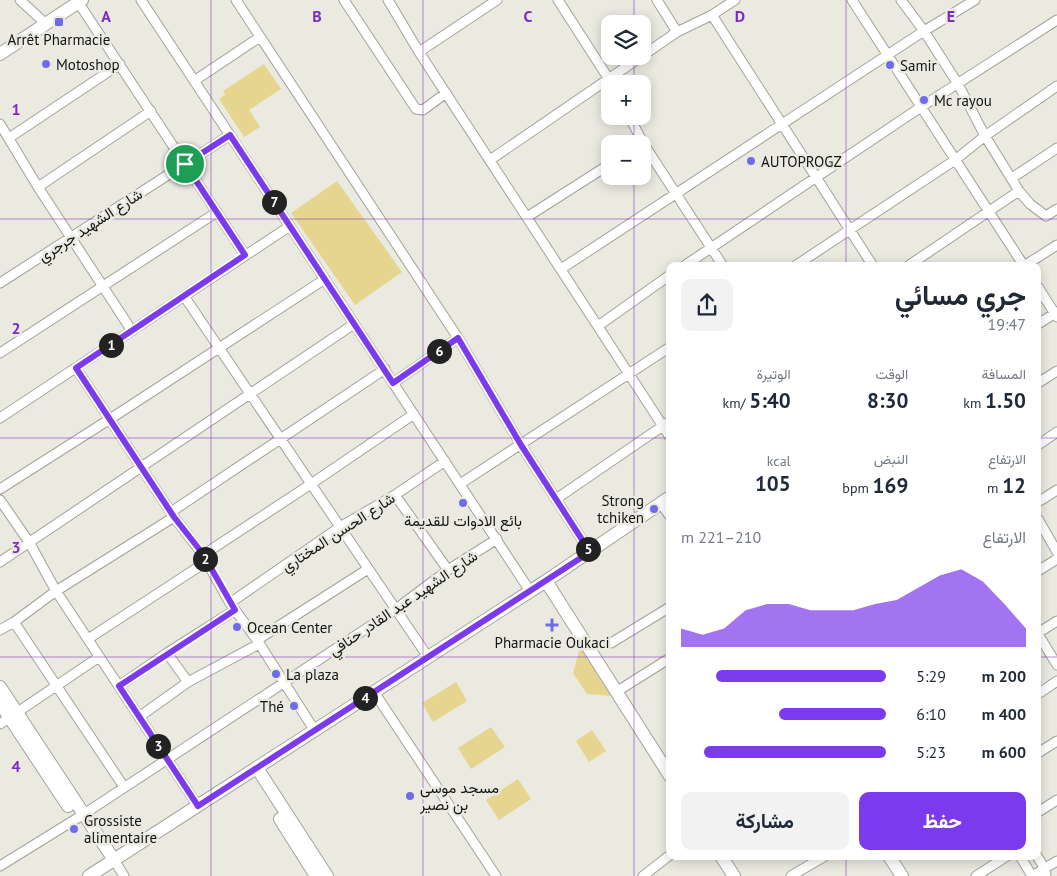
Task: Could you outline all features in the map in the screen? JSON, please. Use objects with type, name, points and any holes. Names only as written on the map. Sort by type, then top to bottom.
[{"type":"main road","points":[[0,54],[80,1]]},
{"type":"main road","points":[[89,876],[546,581],[666,500]]},
{"type":"main road","points":[[546,581],[666,770]]},
{"type":"main road","points":[[0,687],[9,718]]},
{"type":"main road","points":[[0,704],[80,816],[110,863]]},
{"type":"main road","points":[[254,770],[316,876]]},
{"type":"main road","points":[[254,770],[327,876]]},
{"type":"main road","points":[[724,860],[734,876]]},
{"type":"main road","points":[[892,860],[902,876]]},
{"type":"street","points":[[20,0],[46,24]]},
{"type":"street","points":[[141,0],[530,591]]},
{"type":"street","points":[[236,0],[458,338],[521,445],[590,552]]},
{"type":"street","points":[[344,0],[416,109],[423,110],[446,93]]},
{"type":"street","points":[[388,0],[419,52],[628,373],[666,423],[556,499]]},
{"type":"street","points":[[419,52],[497,0]]},
{"type":"street","points":[[558,0],[606,75]]},
{"type":"street","points":[[657,0],[677,32]]},
{"type":"street","points":[[651,50],[677,32],[712,15],[735,0]]},
{"type":"street","points":[[852,0],[1021,262]]},
{"type":"street","points":[[901,0],[924,31],[958,84],[985,136],[1019,191],[1030,204],[1046,216],[1057,209]]},
{"type":"street","points":[[80,1],[245,255]]},
{"type":"street","points":[[561,269],[969,2]]},
{"type":"street","points":[[712,15],[870,262]]},
{"type":"street","points":[[690,262],[816,176],[1057,20]]},
{"type":"street","points":[[194,81],[260,37]]},
{"type":"street","points":[[9,138],[120,64]]},
{"type":"street","points":[[618,75],[630,65]]},
{"type":"street","points":[[801,262],[955,160],[985,136],[1057,86]]},
{"type":"street","points":[[490,160],[601,87]]},
{"type":"street","points":[[38,187],[151,111]]},
{"type":"street","points":[[0,124],[38,187],[132,331]]},
{"type":"street","name":"شارع الشهيد جرجري","points":[[0,283],[230,135]]},
{"type":"street","points":[[1012,178],[1057,148]]},
{"type":"street","points":[[651,156],[720,262]]},
{"type":"street","points":[[526,217],[601,170]]},
{"type":"street","points":[[914,262],[1019,191]]},
{"type":"street","points":[[0,353],[217,212]]},
{"type":"street","points":[[0,418],[290,226]]},
{"type":"street","points":[[1030,262],[1057,245]]},
{"type":"street","points":[[0,489],[110,420],[325,279]]},
{"type":"street","points":[[598,326],[666,279]]},
{"type":"street","points":[[1041,292],[1056,314],[1041,322]]},
{"type":"street","points":[[184,296],[428,657]]},
{"type":"street","points":[[0,562],[354,324]]},
{"type":"street","points":[[393,383],[458,338]]},
{"type":"street","points":[[460,484],[666,349]]},
{"type":"street","points":[[76,368],[172,515],[204,558],[233,606],[315,731]]},
{"type":"street","points":[[0,630],[172,515],[280,438],[385,370]]},
{"type":"street","points":[[1041,381],[1057,371]]},
{"type":"street","points":[[88,639],[414,414]]},
{"type":"street","points":[[1041,443],[1057,432]]},
{"type":"street","name":"شارع الحسن المختاري","points":[[119,686],[233,606],[340,527],[395,495],[445,461]]},
{"type":"street","points":[[1041,500],[1057,490]]},
{"type":"street","points":[[395,495],[448,570]]},
{"type":"street","points":[[0,500],[29,542],[56,591],[198,806]]},
{"type":"street","points":[[1041,524],[1057,552]]},
{"type":"street","name":"شارع الشهيد عبد القادر حنافي","points":[[0,866],[80,816],[396,609],[448,570],[496,539]]},
{"type":"street","points":[[1041,569],[1057,559]]},
{"type":"street","points":[[138,716],[188,682],[258,642],[368,569]]},
{"type":"street","points":[[611,644],[666,610]]},
{"type":"street","points":[[1041,632],[1057,621]]},
{"type":"street","points":[[14,622],[124,787]]},
{"type":"street","points":[[1041,639],[1057,665]]},
{"type":"street","points":[[167,653],[188,682]]},
{"type":"street","points":[[9,718],[99,657]]},
{"type":"street","points":[[616,692],[666,661]]},
{"type":"street","points":[[1041,692],[1057,681]]},
{"type":"street","points":[[374,692],[496,876]]},
{"type":"street","points":[[1041,751],[1057,741]]},
{"type":"street","points":[[1041,810],[1057,800]]},
{"type":"street","points":[[643,876],[666,858]]},
{"type":"street","points":[[791,876],[818,860]]},
{"type":"street","points":[[976,876],[1001,860]]},
{"type":"street","points":[[1022,860],[1032,876],[1045,872],[1057,862]]},
{"type":"street","points":[[1039,860],[1045,872]]},
{"type":"street","points":[[110,863],[124,876]]},
{"type":"shaded area","points":[[264,64],[281,89],[249,110],[260,127],[244,137],[219,99],[225,95],[223,91]]},
{"type":"shaded area","points":[[337,181],[402,272],[355,305],[291,213]]},
{"type":"shaded area","points":[[580,648],[612,696],[587,694],[573,673]]},
{"type":"shaded area","points":[[456,682],[467,701],[433,722],[422,703]]},
{"type":"shaded area","points":[[491,727],[505,747],[471,769],[458,748]]},
{"type":"shaded area","points":[[592,730],[606,751],[589,762],[576,741]]},
{"type":"shaded area","points":[[518,779],[531,799],[499,820],[486,800]]},
{"type":"place","name":"Arrêt Pharmacie","points":[[59,22]]},
{"type":"place","name":"Motoshop","points":[[46,64]]},
{"type":"place","name":"Samir","points":[[890,65]]},
{"type":"place","name":"Mc rayou","points":[[924,100]]},
{"type":"place","name":"AUTOPROGZ","points":[[751,161]]},
{"type":"place","name":"بائع الادوات للقديمة","points":[[463,503]]},
{"type":"place","name":"Strong tchiken","points":[[654,509]]},
{"type":"place","name":"Pharmacie Oukaci","points":[[552,625]]},
{"type":"place","name":"Ocean Center","points":[[237,627]]},
{"type":"place","name":"La plaza","points":[[276,674]]},
{"type":"place","name":"Thé","points":[[294,706]]},
{"type":"place","name":"مسجد موسى بن نصير","points":[[410,796]]},
{"type":"place","name":"Grossiste alimentaire","points":[[74,829]]},
{"type":"route","points":[[230,135],[393,383],[458,338],[521,445],[590,552],[198,806],[119,686],[235,610],[203,554],[174,517],[76,368],[245,255],[185,164],[230,135]]}]
